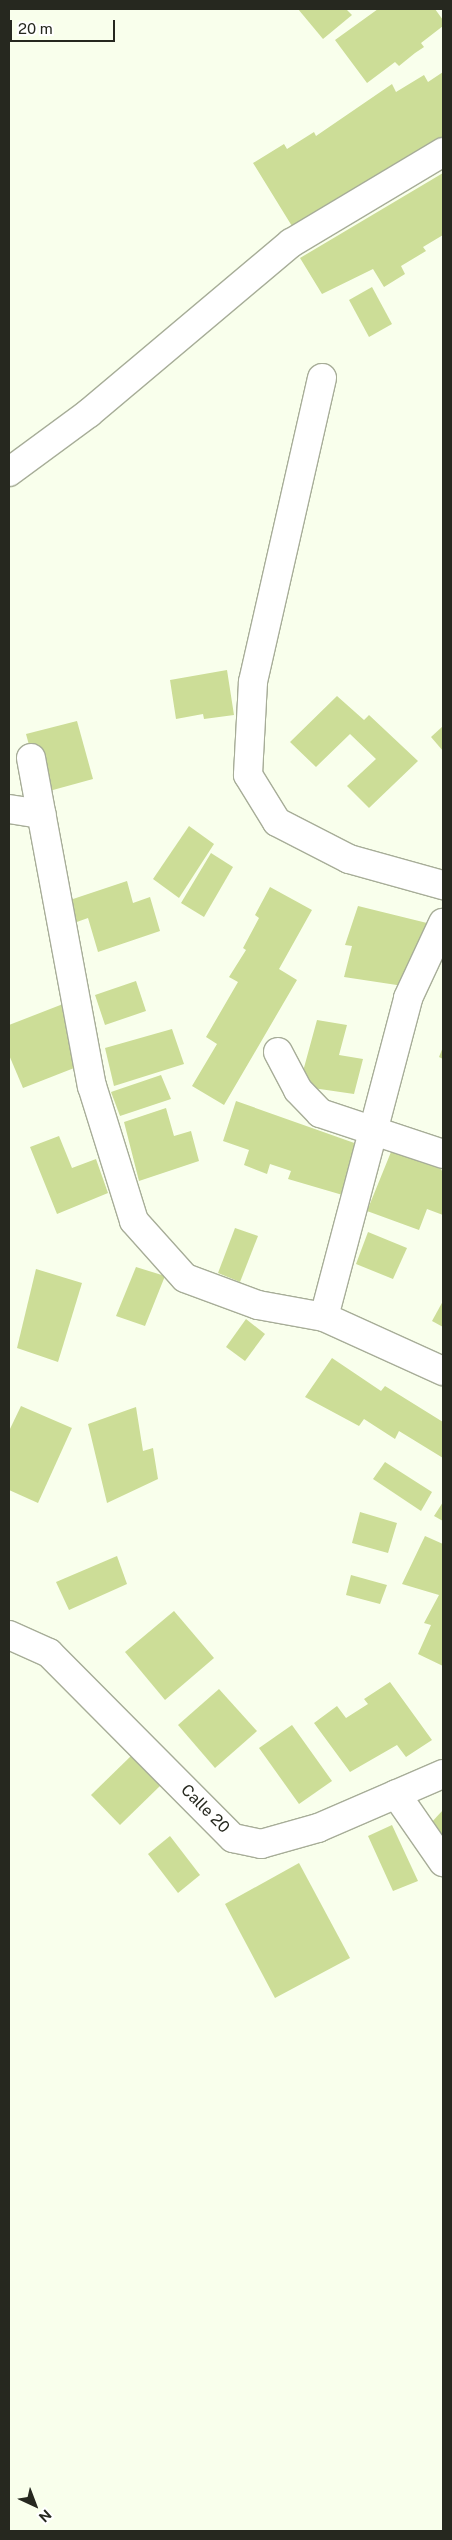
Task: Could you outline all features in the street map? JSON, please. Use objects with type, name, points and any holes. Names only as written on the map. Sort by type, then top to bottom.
[{"type":"street","points":[[9,472],[89,412],[291,242],[443,152]]},
{"type":"street","points":[[322,378],[253,682],[248,775],[277,822],[348,859],[443,885]]},
{"type":"street","points":[[31,758],[92,1086],[134,1221],[185,1278],[258,1305],[324,1317],[443,1371]]},
{"type":"street","points":[[9,809],[42,814]]},
{"type":"street","points":[[324,1317],[408,998],[443,923]]},
{"type":"street","points":[[278,1052],[298,1090],[320,1114],[443,1154]]},
{"type":"street","name":"Calle 20","points":[[9,1635],[49,1654],[233,1838],[261,1844],[318,1828],[443,1774]]},
{"type":"street","points":[[396,1794],[443,1862]]},
{"type":"building","points":[[298,9],[346,9],[352,15],[323,39]]},
{"type":"building","points":[[378,9],[435,9],[443,20],[443,26],[421,43],[424,47],[399,66],[395,62],[367,83],[335,40]]},
{"type":"building","points":[[443,72],[443,140],[295,231],[253,163],[284,144],[287,149],[314,132],[316,136],[392,84],[396,92],[424,75],[428,82]]},
{"type":"building","points":[[443,173],[443,235],[423,247],[426,251],[401,266],[405,274],[384,287],[373,269],[322,294],[300,258]]},
{"type":"building","points":[[372,287],[392,324],[369,337],[349,300]]},
{"type":"building","points":[[227,670],[234,715],[204,719],[203,714],[176,719],[170,680]]},
{"type":"building","points":[[337,696],[364,720],[369,715],[418,761],[369,808],[347,786],[376,759],[350,734],[316,767],[290,742]]},
{"type":"building","points":[[77,721],[93,779],[42,793],[26,734]]},
{"type":"building","points":[[443,726],[443,751],[431,737]]},
{"type":"building","points":[[189,826],[214,844],[179,898],[153,879]]},
{"type":"building","points":[[211,853],[233,867],[204,917],[181,903]]},
{"type":"building","points":[[127,881],[133,903],[150,897],[160,931],[98,952],[88,918],[74,923],[67,901]]},
{"type":"building","points":[[270,887],[312,910],[279,969],[297,980],[224,1105],[192,1086],[217,1044],[206,1037],[238,982],[229,977],[246,950],[243,948],[259,918],[255,915]]},
{"type":"building","points":[[358,906],[427,923],[410,987],[344,977],[352,946],[345,945]]},
{"type":"building","points":[[136,981],[146,1011],[105,1025],[95,995]]},
{"type":"building","points":[[63,1004],[87,1063],[23,1088],[9,1055],[9,1025]]},
{"type":"building","points":[[317,1020],[347,1025],[339,1055],[363,1059],[354,1094],[299,1086]]},
{"type":"building","points":[[172,1029],[184,1064],[114,1086],[105,1048]]},
{"type":"building","points":[[443,1047],[443,1059],[439,1057]]},
{"type":"building","points":[[161,1075],[171,1099],[120,1116],[111,1092]]},
{"type":"building","points":[[236,1101],[360,1145],[346,1196],[288,1179],[291,1171],[270,1164],[267,1174],[244,1165],[249,1150],[223,1141]]},
{"type":"building","points":[[166,1108],[174,1136],[191,1131],[199,1161],[139,1181],[124,1122]]},
{"type":"building","points":[[59,1136],[72,1168],[96,1159],[108,1193],[57,1214],[30,1147]]},
{"type":"building","points":[[391,1152],[441,1169],[443,1173],[443,1215],[427,1209],[419,1230],[367,1211]]},
{"type":"building","points":[[235,1228],[258,1236],[240,1282],[218,1273]]},
{"type":"building","points":[[368,1232],[407,1248],[393,1279],[356,1264]]},
{"type":"building","points":[[136,1267],[165,1276],[145,1326],[116,1316]]},
{"type":"building","points":[[36,1269],[82,1283],[58,1362],[17,1348]]},
{"type":"building","points":[[443,1301],[443,1327],[432,1321]]},
{"type":"building","points":[[246,1319],[265,1334],[245,1361],[226,1347]]},
{"type":"building","points":[[332,1358],[381,1391],[385,1386],[443,1422],[443,1458],[399,1431],[395,1439],[364,1419],[359,1426],[305,1397]]},
{"type":"building","points":[[21,1406],[72,1428],[38,1503],[9,1490],[9,1431]]},
{"type":"building","points":[[136,1407],[143,1451],[153,1448],[158,1479],[107,1503],[88,1424]]},
{"type":"building","points":[[385,1462],[432,1492],[421,1511],[373,1479]]},
{"type":"building","points":[[443,1502],[443,1521],[434,1516]]},
{"type":"building","points":[[360,1512],[397,1523],[388,1553],[352,1543]]},
{"type":"building","points":[[425,1536],[443,1544],[443,1666],[418,1654],[431,1625],[424,1623],[439,1595],[402,1584]]},
{"type":"building","points":[[117,1556],[127,1584],[69,1610],[56,1582]]},
{"type":"building","points":[[351,1575],[387,1585],[380,1604],[346,1595]]},
{"type":"building","points":[[174,1611],[214,1658],[165,1700],[125,1652]]},
{"type":"building","points":[[390,1682],[432,1740],[406,1757],[397,1745],[350,1772],[314,1723],[337,1706],[346,1718],[368,1704],[364,1699]]},
{"type":"building","points":[[219,1689],[257,1731],[215,1768],[178,1725]]},
{"type":"building","points":[[292,1725],[332,1781],[299,1804],[259,1748]]},
{"type":"building","points":[[133,1754],[162,1784],[120,1825],[91,1795]]},
{"type":"building","points":[[443,1810],[443,1839],[429,1825]]},
{"type":"building","points":[[392,1825],[418,1881],[393,1891],[368,1836]]},
{"type":"building","points":[[170,1836],[200,1875],[178,1893],[148,1854]]},
{"type":"building","points":[[299,1863],[350,1958],[275,1998],[225,1904]]}]
